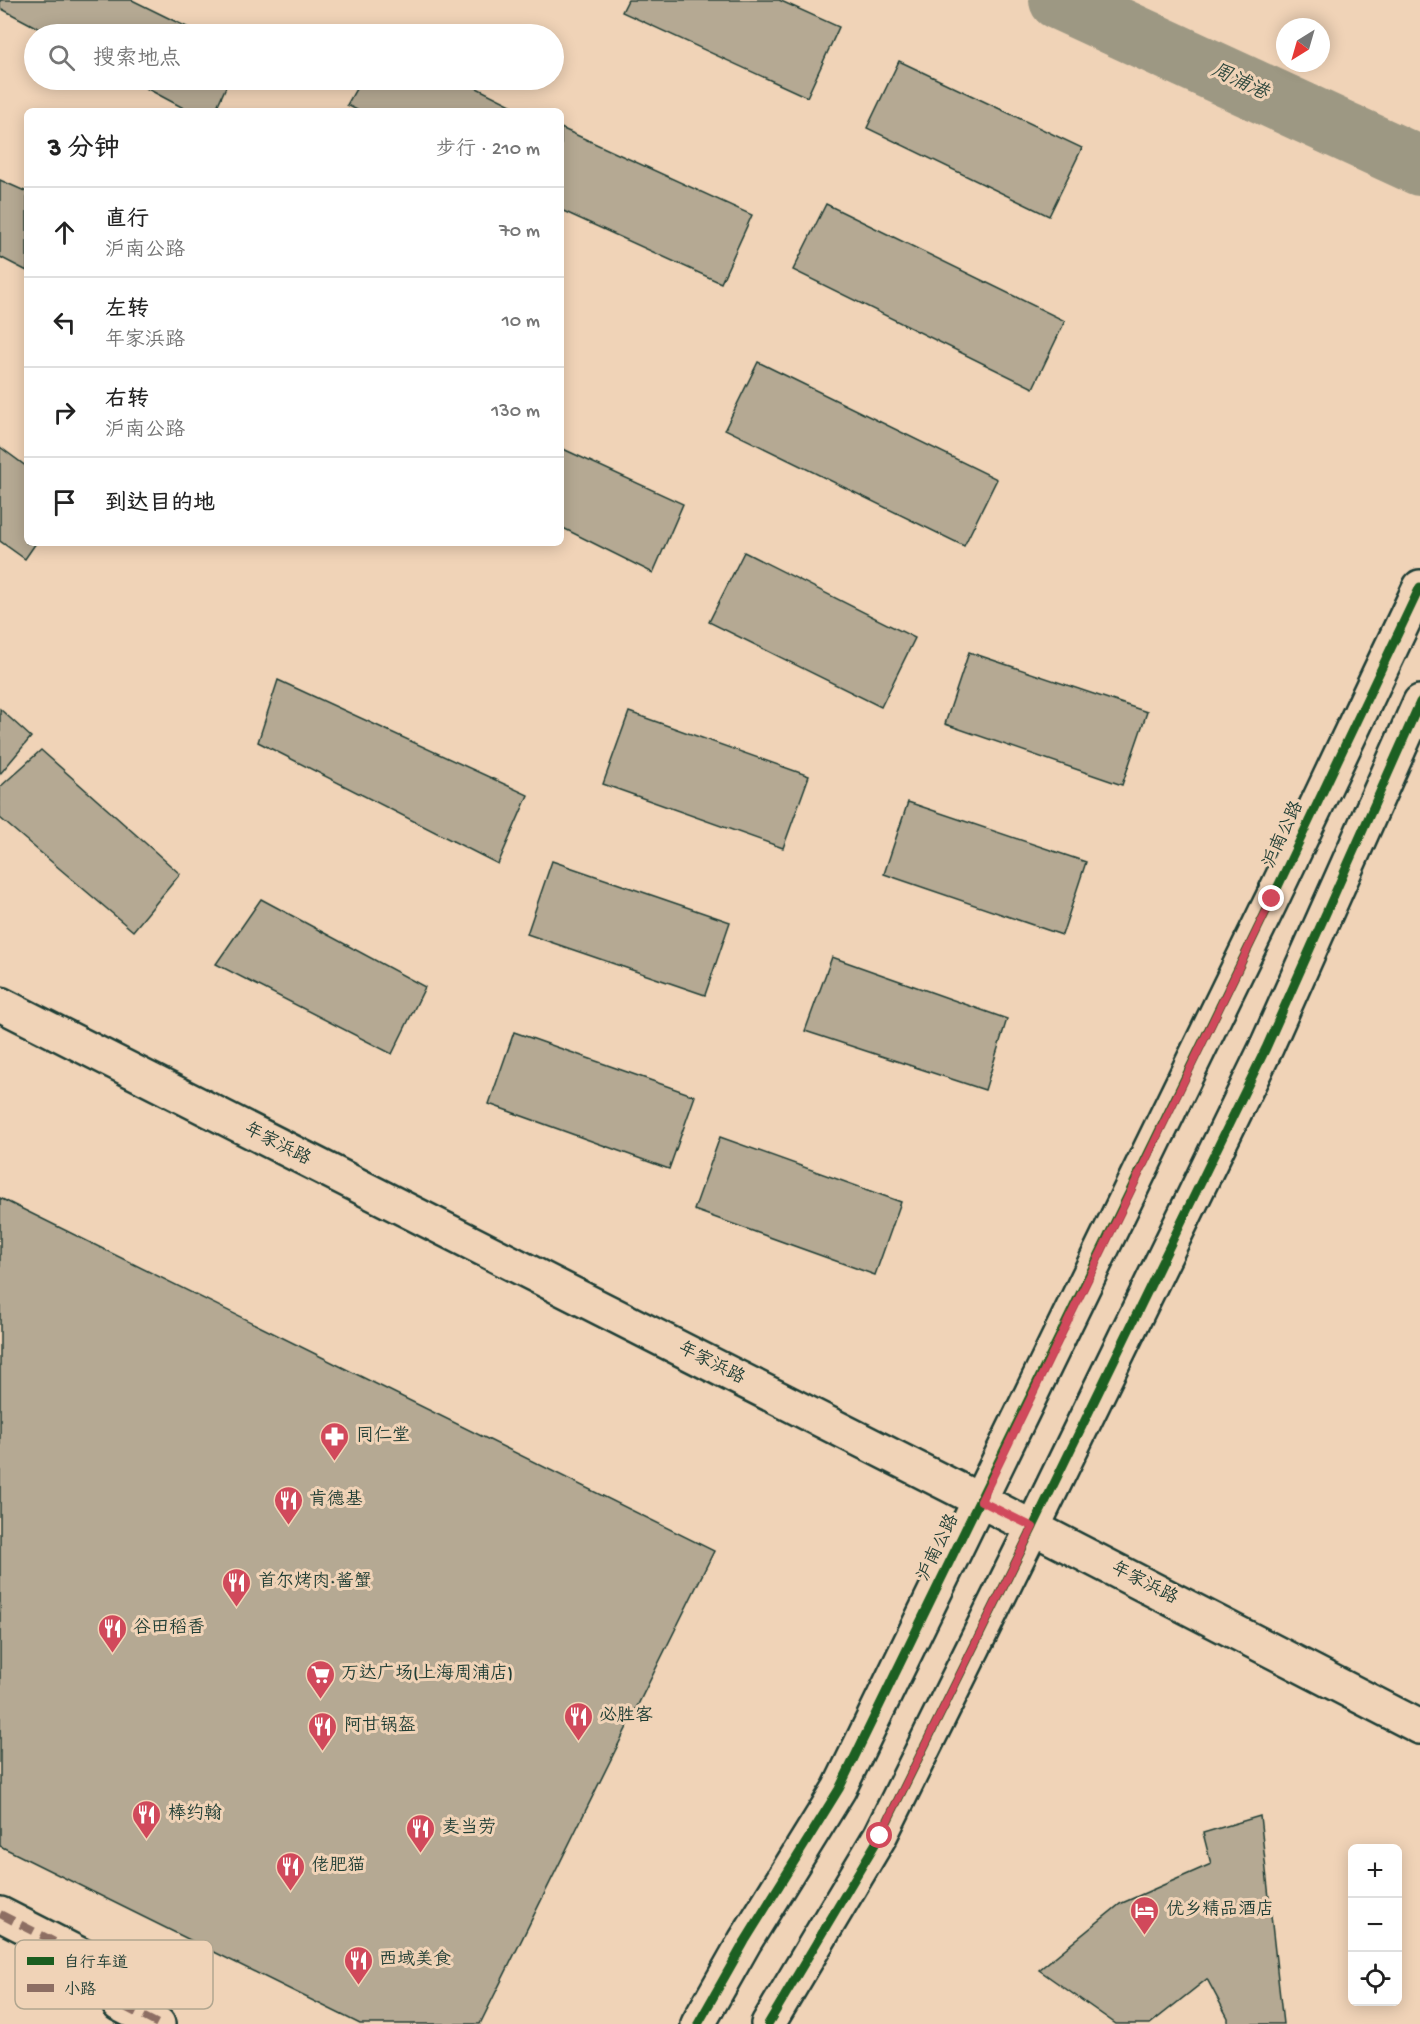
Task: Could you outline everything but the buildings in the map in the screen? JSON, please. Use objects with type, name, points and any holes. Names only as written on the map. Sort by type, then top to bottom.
[{"type":"main road","name":"沪南公路","points":[[698,2024],[745,1941],[839,1789],[1267,910],[1420,587]]},
{"type":"main road","points":[[768,2024],[880,1836],[1033,1527],[1266,1048],[1420,702]]},
{"type":"main road","name":"年家浜路","points":[[0,1004],[1033,1527],[1420,1727]]},
{"type":"main road","points":[[0,1914],[51,1940]]},
{"type":"main road","points":[[128,2009],[158,2024]]},
{"type":"waterway","name":"周浦港","points":[[1059,0],[1420,166]]},
{"type":"marked path","points":[[0,1914],[51,1940]]},
{"type":"marked path","points":[[129,2009],[158,2024]]},
{"type":"cycle path","points":[[698,2024],[745,1941],[839,1789],[1272,899],[1420,587]]},
{"type":"cycle path","points":[[768,2024],[880,1836],[1033,1527],[1266,1048],[1420,702]]},
{"type":"place","name":"同仁堂","points":[[335,1462]]},
{"type":"place","name":"肯德基","points":[[288,1526]]},
{"type":"place","name":"首尔烤肉·酱蟹","points":[[237,1608]]},
{"type":"place","name":"谷田稻香","points":[[112,1654]]},
{"type":"place","name":"万达广场(上海周浦店)","points":[[320,1700]]},
{"type":"place","name":"必胜客","points":[[578,1742]]},
{"type":"place","name":"阿甘锅盔","points":[[323,1752]]},
{"type":"place","name":"棒约翰","points":[[147,1840]]},
{"type":"place","name":"麦当劳","points":[[421,1854]]},
{"type":"place","name":"佬肥猫","points":[[290,1892]]},
{"type":"place","name":"优乡精品酒店","points":[[1145,1936]]},
{"type":"place","name":"西域美食","points":[[358,1986]]},
{"type":"route","points":[[880,1836],[1033,1527],[981,1501],[1272,899]]}]
